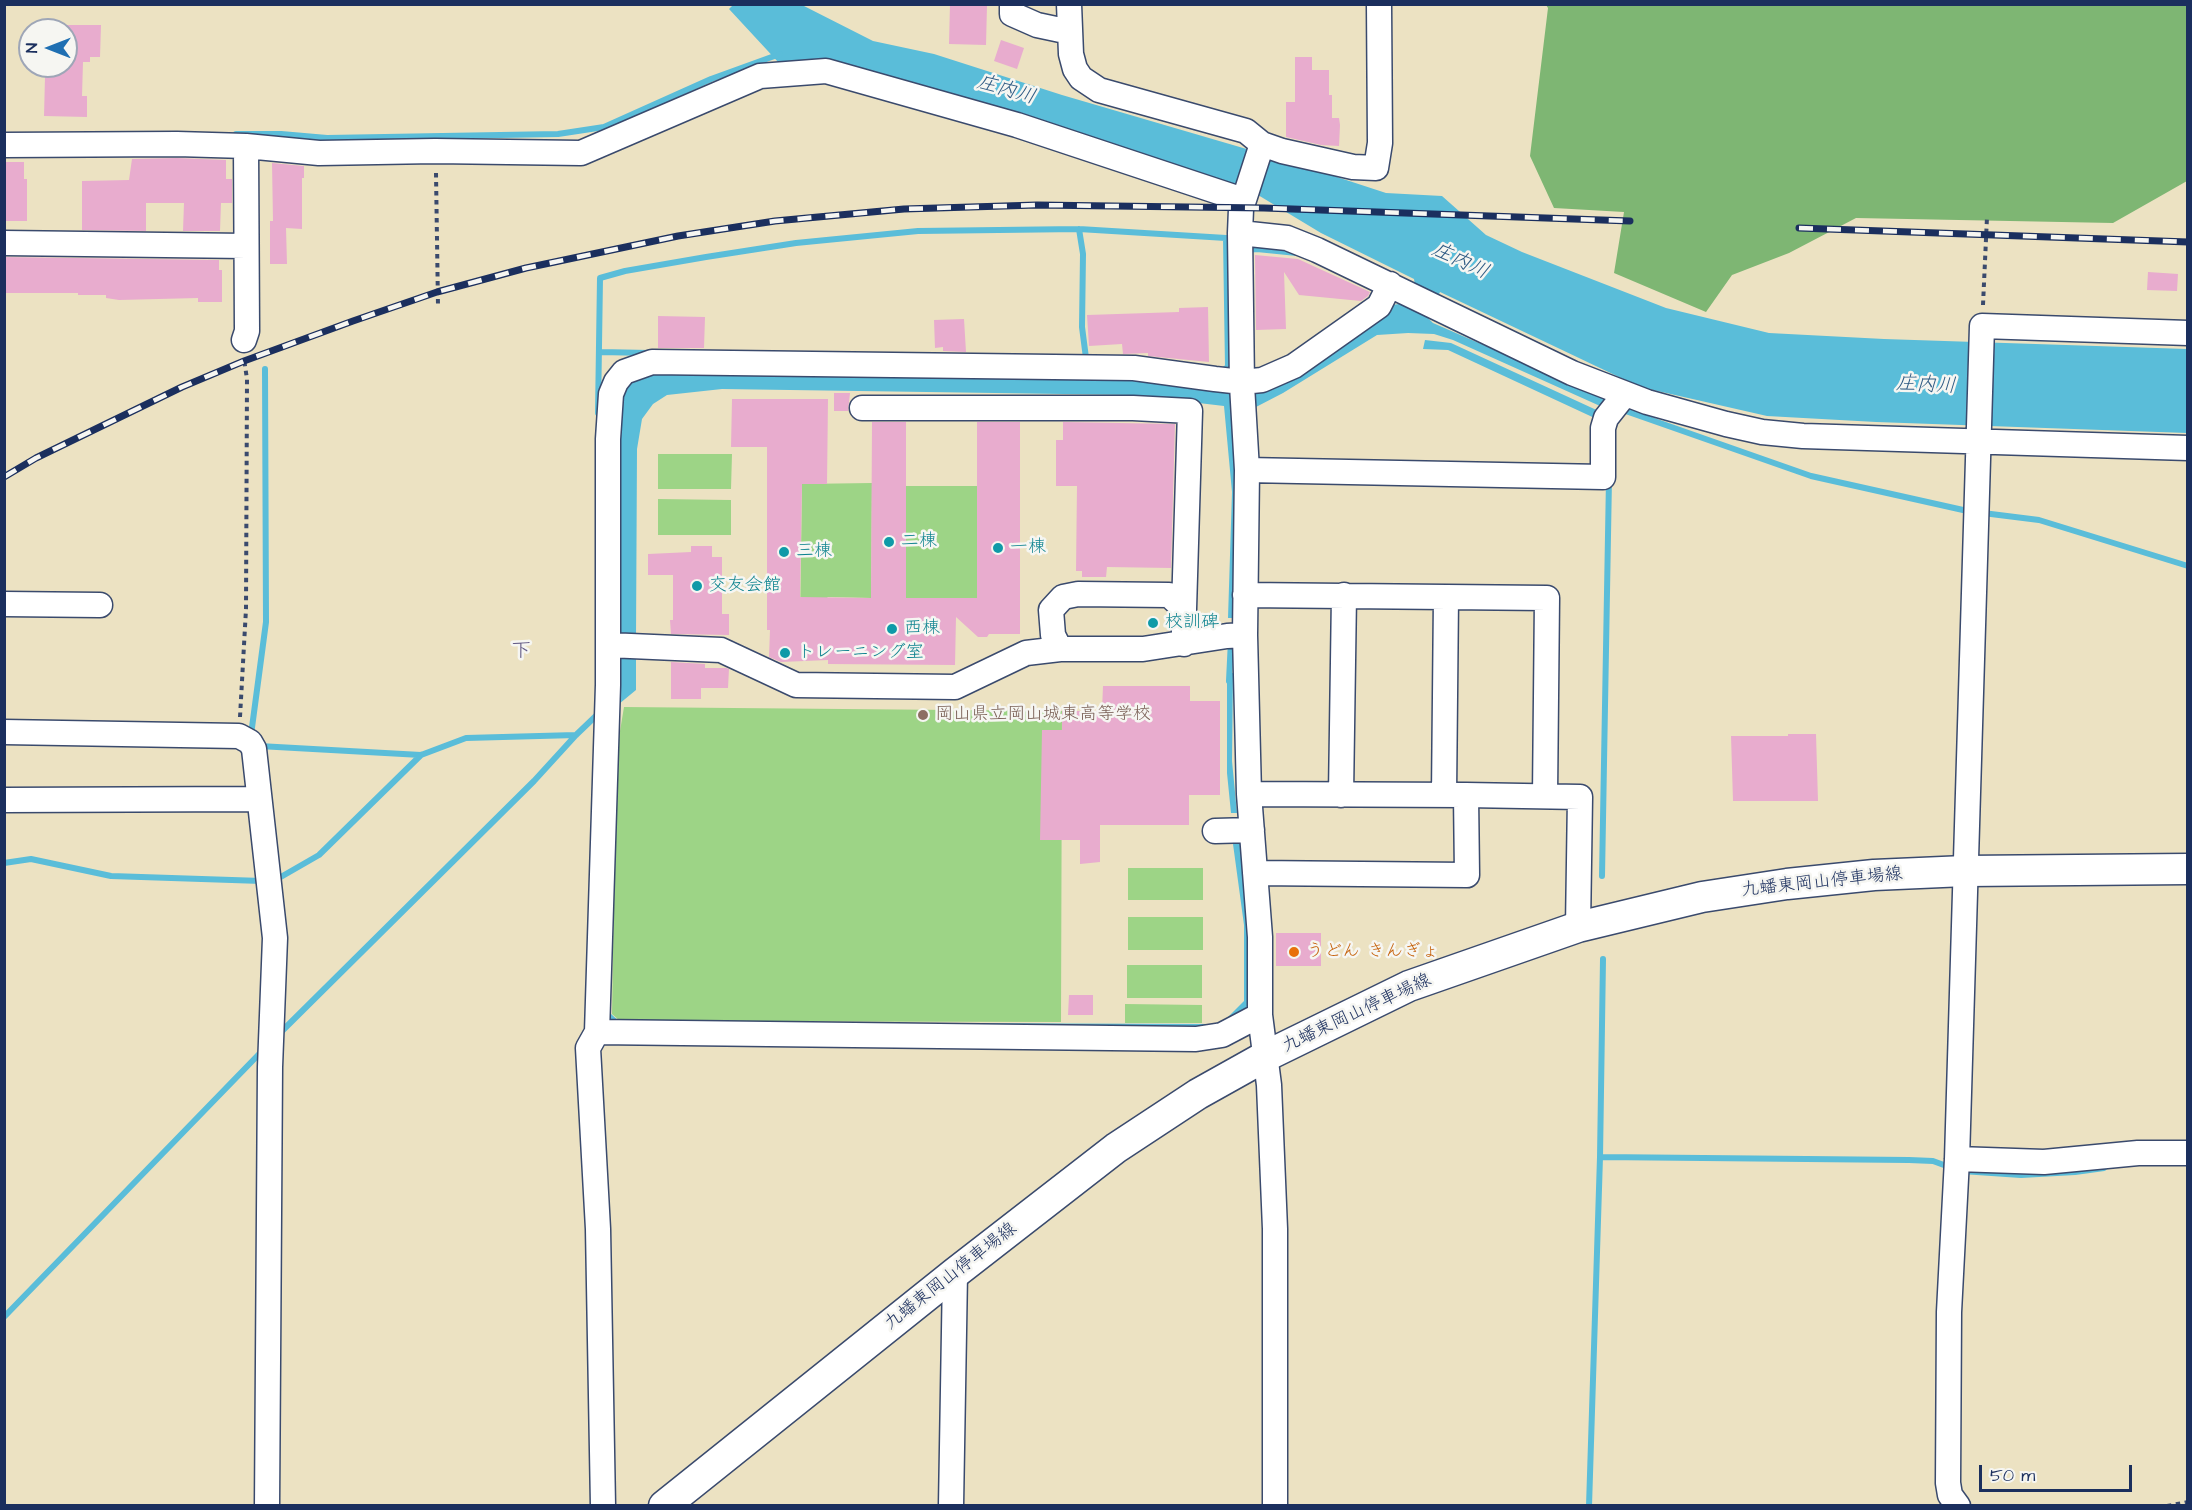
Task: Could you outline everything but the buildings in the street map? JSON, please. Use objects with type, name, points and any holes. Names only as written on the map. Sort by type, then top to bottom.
[{"type":"main road","name":"九蟠東岡山停車場線","points":[[664,1506],[955,1272],[1116,1148],[1198,1094],[1266,1056],[1409,986],[1578,927],[1702,897],[1787,884],[1874,875],[1965,871],[2187,869]]},
{"type":"street","points":[[1012,4],[1012,14],[1037,25],[1070,32]]},
{"type":"street","points":[[1069,4],[1071,54],[1075,69],[1081,78],[1099,90],[1246,131],[1260,147],[1353,167],[1376,168],[1380,143],[1378,4]]},
{"type":"street","points":[[4,145],[177,144],[246,146],[319,153],[435,151],[581,153],[760,76],[826,71],[1017,125],[1244,197]]},
{"type":"street","points":[[244,340],[247,331],[246,146]]},
{"type":"street","points":[[1260,147],[1244,197],[1240,232],[1242,384],[1247,470],[1245,595],[1237,636],[1250,794],[1235,830],[1255,873],[1260,938],[1260,1015],[1269,1085],[1275,1229],[1275,1506]]},
{"type":"street","points":[[1240,232],[1287,238],[1317,250],[1392,290],[1434,306],[1572,373],[1619,402],[1679,412],[1762,432],[1803,436],[1979,438],[2187,448]]},
{"type":"street","points":[[4,243],[246,246]]},
{"type":"street","points":[[603,1506],[598,1229],[588,1048],[597,1032],[608,685],[620,645],[609,410],[611,394],[616,382],[624,372],[652,362],[1134,368],[1242,384],[1262,380],[1294,366],[1379,306],[1392,290]]},
{"type":"street","points":[[1958,1506],[1950,1495],[1947,1483],[1949,1312],[1957,1167],[1982,329],[2187,333]]},
{"type":"street","points":[[1247,470],[1603,477],[1603,428],[1606,418],[1619,402]]},
{"type":"street","points":[[862,408],[1133,408],[1190,411],[1185,644]]},
{"type":"street","points":[[1060,649],[1053,635],[1052,610],[1063,597],[1078,594],[1169,595],[1184,609]]},
{"type":"street","points":[[1245,595],[1547,598],[1545,796]]},
{"type":"street","points":[[1341,795],[1344,595]]},
{"type":"street","points":[[1255,873],[1467,875],[1455,795],[1446,597]]},
{"type":"street","points":[[4,604],[100,605]]},
{"type":"street","points":[[620,645],[721,650],[795,685],[955,687],[1026,653],[1060,649],[1143,649],[1237,636]]},
{"type":"street","points":[[4,732],[246,741],[259,799],[275,938],[267,1506]]},
{"type":"street","points":[[1250,794],[1580,797],[1578,927]]},
{"type":"street","points":[[4,800],[259,799]]},
{"type":"street","points":[[597,1032],[1196,1039],[1222,1035],[1260,1015]]},
{"type":"street","points":[[1957,1167],[2138,1153],[2187,1153]]},
{"type":"street","points":[[951,1506],[955,1272]]},
{"type":"path","points":[[435,151],[438,306]]},
{"type":"path","points":[[1982,329],[1987,217]]},
{"type":"path","points":[[244,340],[247,379],[246,741]]},
{"type":"path","points":[[2167,1506],[2187,1502]]},
{"type":"green space","points":[[1546,5],[2187,5],[2187,181],[2113,223],[1856,218],[1789,253],[1732,275],[1706,312],[1614,273],[1624,212],[1554,208],[1530,156],[1548,8]]},
{"type":"green space","points":[[658,454],[732,454],[731,489],[658,489]]},
{"type":"green space","points":[[872,483],[871,598],[828,597],[800,625],[802,484]]},
{"type":"green space","points":[[906,486],[977,486],[977,610],[906,598]]},
{"type":"green space","points":[[658,499],[731,500],[731,535],[658,535]]},
{"type":"green space","points":[[624,707],[1062,711],[1061,1022],[620,1021],[612,1014],[618,743]]},
{"type":"green space","points":[[1128,868],[1203,868],[1203,900],[1128,900]]},
{"type":"green space","points":[[1128,917],[1203,917],[1203,950],[1128,950]]},
{"type":"green space","points":[[1127,965],[1202,965],[1202,998],[1127,998]]},
{"type":"green space","points":[[1125,1004],[1202,1005],[1202,1023],[1125,1023]]},
{"type":"water","name":"庄内川","points":[[733,5],[802,5],[873,41],[934,54],[1386,193],[1442,196],[1486,235],[1522,252],[1666,308],[1769,333],[2187,349],[2187,433],[1767,416],[1640,387],[1440,292],[1428,318],[1433,323],[1614,402],[1609,410],[1453,340],[1434,334],[1408,333],[1377,335],[1283,393],[1256,407],[1241,409],[1235,618],[1228,618],[1232,492],[1224,406],[1131,395],[722,389],[667,395],[653,404],[642,419],[637,449],[636,637],[615,637],[616,397],[639,372],[1129,377],[1230,388],[1385,306],[1399,304],[1415,286],[1414,279],[1321,233],[1258,195],[1191,170],[963,102],[779,63],[729,9]]},
{"type":"water","points":[[1425,340],[1451,343],[1603,413],[1601,421],[1448,350],[1423,349]]},
{"type":"water","points":[[615,653],[636,653],[636,690],[619,704],[608,1003],[611,1014],[620,1022],[1215,1024],[1227,1018],[1244,1001],[1244,925],[1233,844],[1241,843],[1249,925],[1249,1004],[1238,1017],[1219,1029],[609,1027],[604,1021],[604,998],[614,714],[601,719],[599,693],[615,682]]},
{"type":"water","points":[[1227,673],[1233,673],[1232,761],[1237,813],[1231,813],[1227,773]]},
{"type":"waterway","points":[[236,134],[281,134],[327,138],[558,134],[604,127],[711,79],[780,54]]},
{"type":"waterway","points":[[1079,229],[1083,254],[1082,327],[1086,358]]},
{"type":"waterway","points":[[598,413],[600,278],[625,271],[796,243],[918,231],[1079,229],[1226,238],[1228,367],[1220,372]]},
{"type":"waterway","points":[[1247,253],[1247,250],[1257,249],[1297,253]]},
{"type":"waterway","points":[[600,352],[650,353]]},
{"type":"waterway","points":[[251,735],[266,622],[265,369]]},
{"type":"waterway","points":[[1620,409],[1811,476],[1972,512]]},
{"type":"waterway","points":[[1602,876],[1609,479]]},
{"type":"waterway","points":[[1983,513],[2039,520],[2188,566]]},
{"type":"waterway","points":[[1229,681],[1231,640]]},
{"type":"waterway","points":[[279,1034],[534,781],[600,712]]},
{"type":"waterway","points":[[259,746],[421,755],[466,738],[576,735]]},
{"type":"waterway","points":[[279,878],[319,855],[421,755]]},
{"type":"waterway","points":[[4,863],[31,859],[111,876],[262,881]]},
{"type":"waterway","points":[[1589,1506],[1600,1157],[1603,959]]},
{"type":"waterway","points":[[4,1317],[263,1050]]},
{"type":"waterway","points":[[1600,1157],[1909,1160],[1933,1161],[1952,1168]]},
{"type":"waterway","points":[[1962,1171],[2021,1175],[2104,1168]]},
{"type":"railway","points":[[4,477],[36,458],[182,387],[244,361],[353,321],[437,292],[526,268],[678,236],[775,221],[904,209],[1037,205],[1264,208],[1630,221]]},
{"type":"railway","points":[[1799,228],[2188,242]]},
{"type":"place","name":"二棟","points":[[889,542]]},
{"type":"place","name":"一棟","points":[[998,548]]},
{"type":"place","name":"三棟","points":[[784,552]]},
{"type":"place","name":"交友会館","points":[[697,586]]},
{"type":"place","name":"校訓碑","points":[[1153,623]]},
{"type":"place","name":"西棟","points":[[892,629]]},
{"type":"place","name":"トレーニング室","points":[[785,653]]},
{"type":"place","name":"岡山県立岡山城東高等学校","points":[[923,715]]},
{"type":"place","name":"うどん きんぎょ","points":[[1294,952]]},
{"type":"district","name":"下","points":[[521,653]]}]
